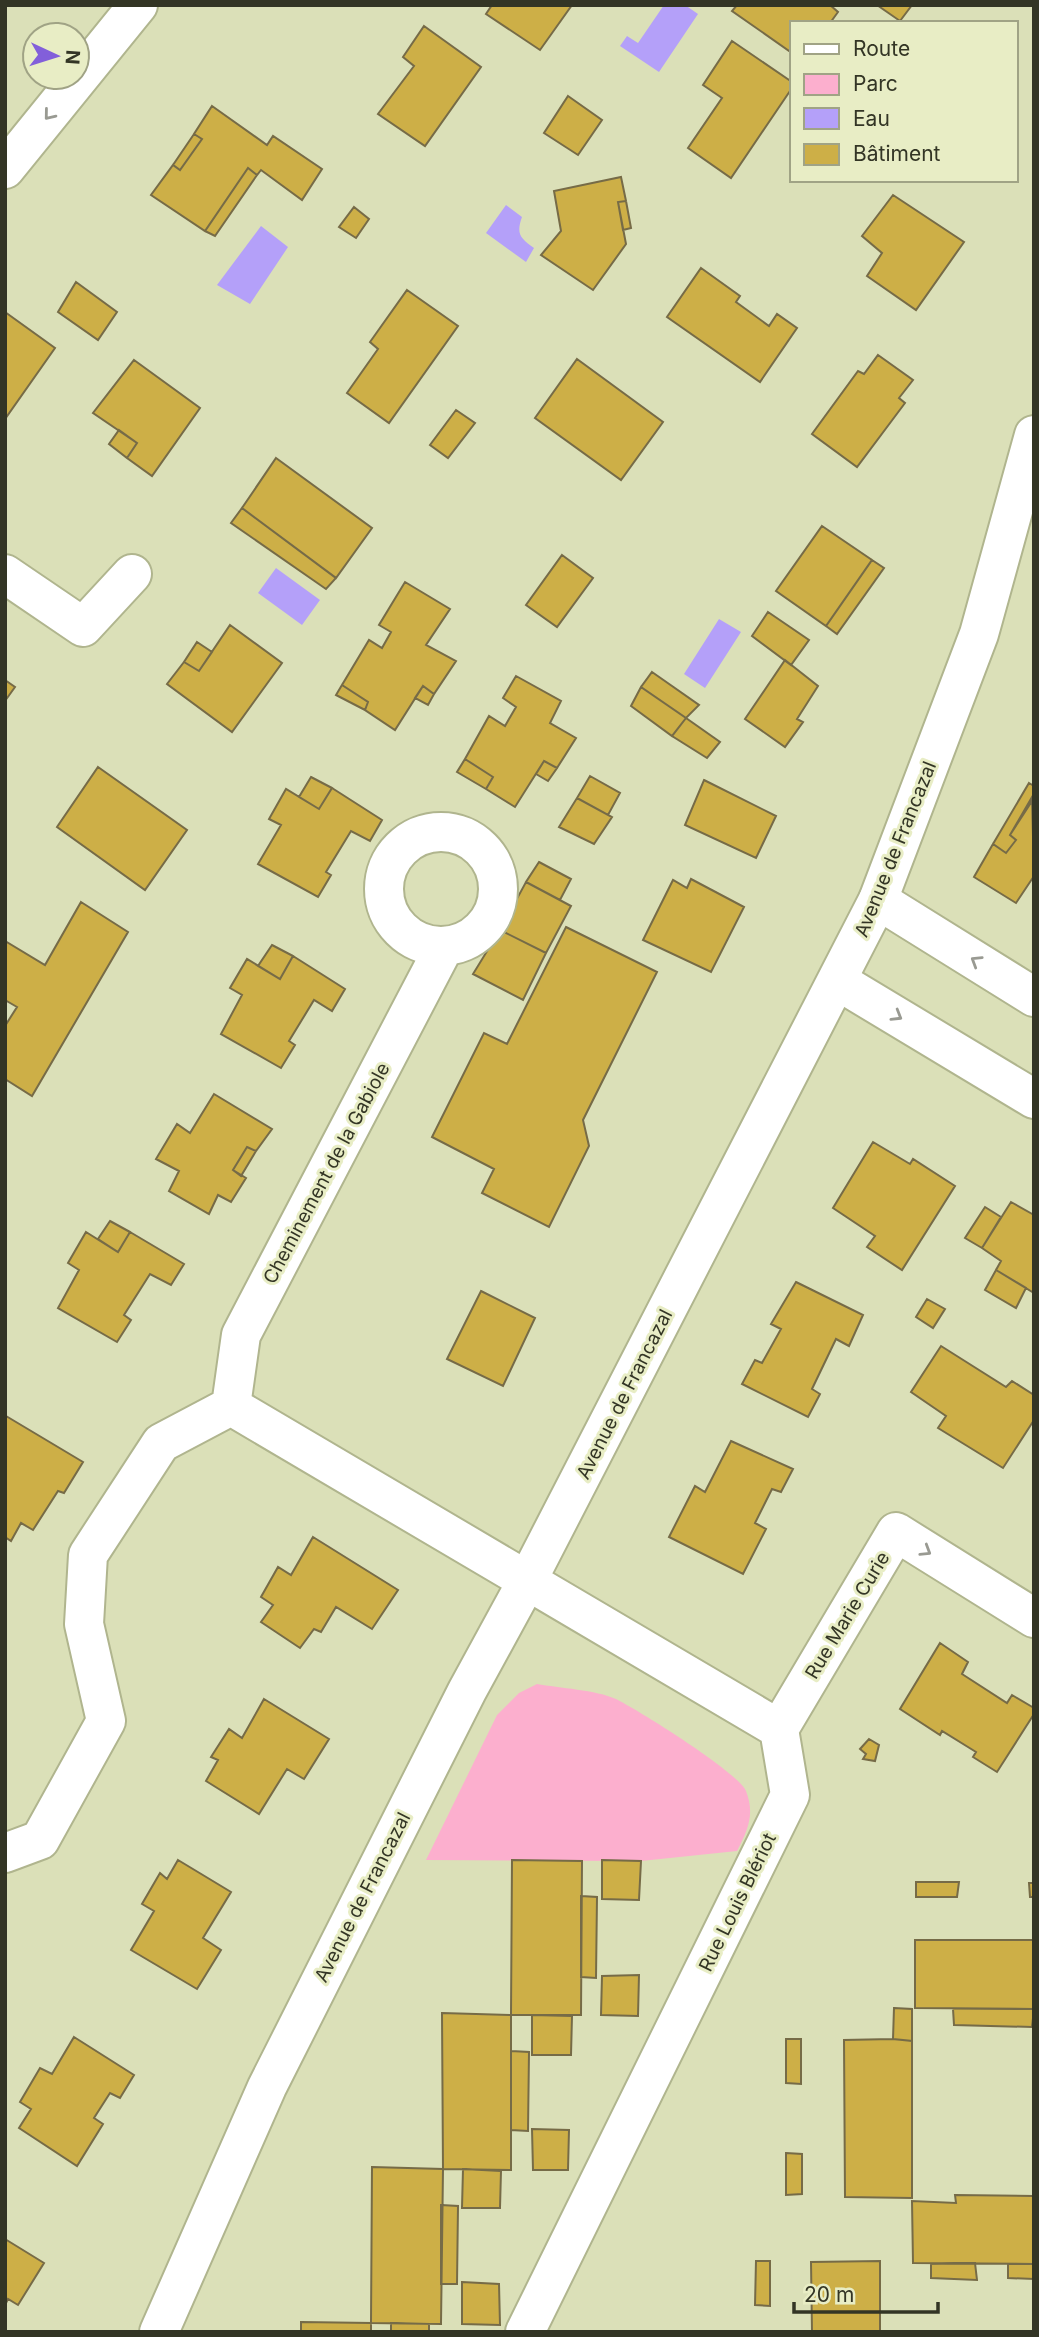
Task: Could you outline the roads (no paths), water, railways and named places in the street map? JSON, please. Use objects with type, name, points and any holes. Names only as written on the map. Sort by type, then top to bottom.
[{"type":"street","points":[[5,169],[138,5]]},
{"type":"street","name":"Avenue de Francazal","points":[[159,2332],[267,2087],[467,1690],[527,1581],[878,900],[979,634],[1034,435]]},
{"type":"street","points":[[5,574],[83,627],[132,574]]},
{"type":"street","points":[[878,900],[1034,997]]},
{"type":"street","name":"Cheminement de la Gabiole","points":[[232,1406],[241,1335],[444,947]]},
{"type":"street","points":[[838,981],[1034,1099]]},
{"type":"street","points":[[5,1853],[40,1840],[106,1721],[84,1624],[88,1555],[161,1443],[232,1406],[779,1729]]},
{"type":"street","name":"Rue Marie Curie","points":[[779,1729],[896,1532],[1034,1618]]},
{"type":"street","name":"Rue Louis Blériot","points":[[525,2332],[790,1795],[779,1729]]},
{"type":"water","points":[[664,5],[685,5],[698,14],[659,72],[620,46],[627,36],[638,43]]},
{"type":"water","points":[[506,205],[522,217],[520,235],[534,248],[526,262],[486,233]]},
{"type":"water","points":[[261,226],[288,247],[250,304],[217,285]]},
{"type":"water","points":[[276,568],[320,600],[302,625],[258,593]]},
{"type":"water","points":[[719,619],[741,632],[705,688],[684,674]]}]
